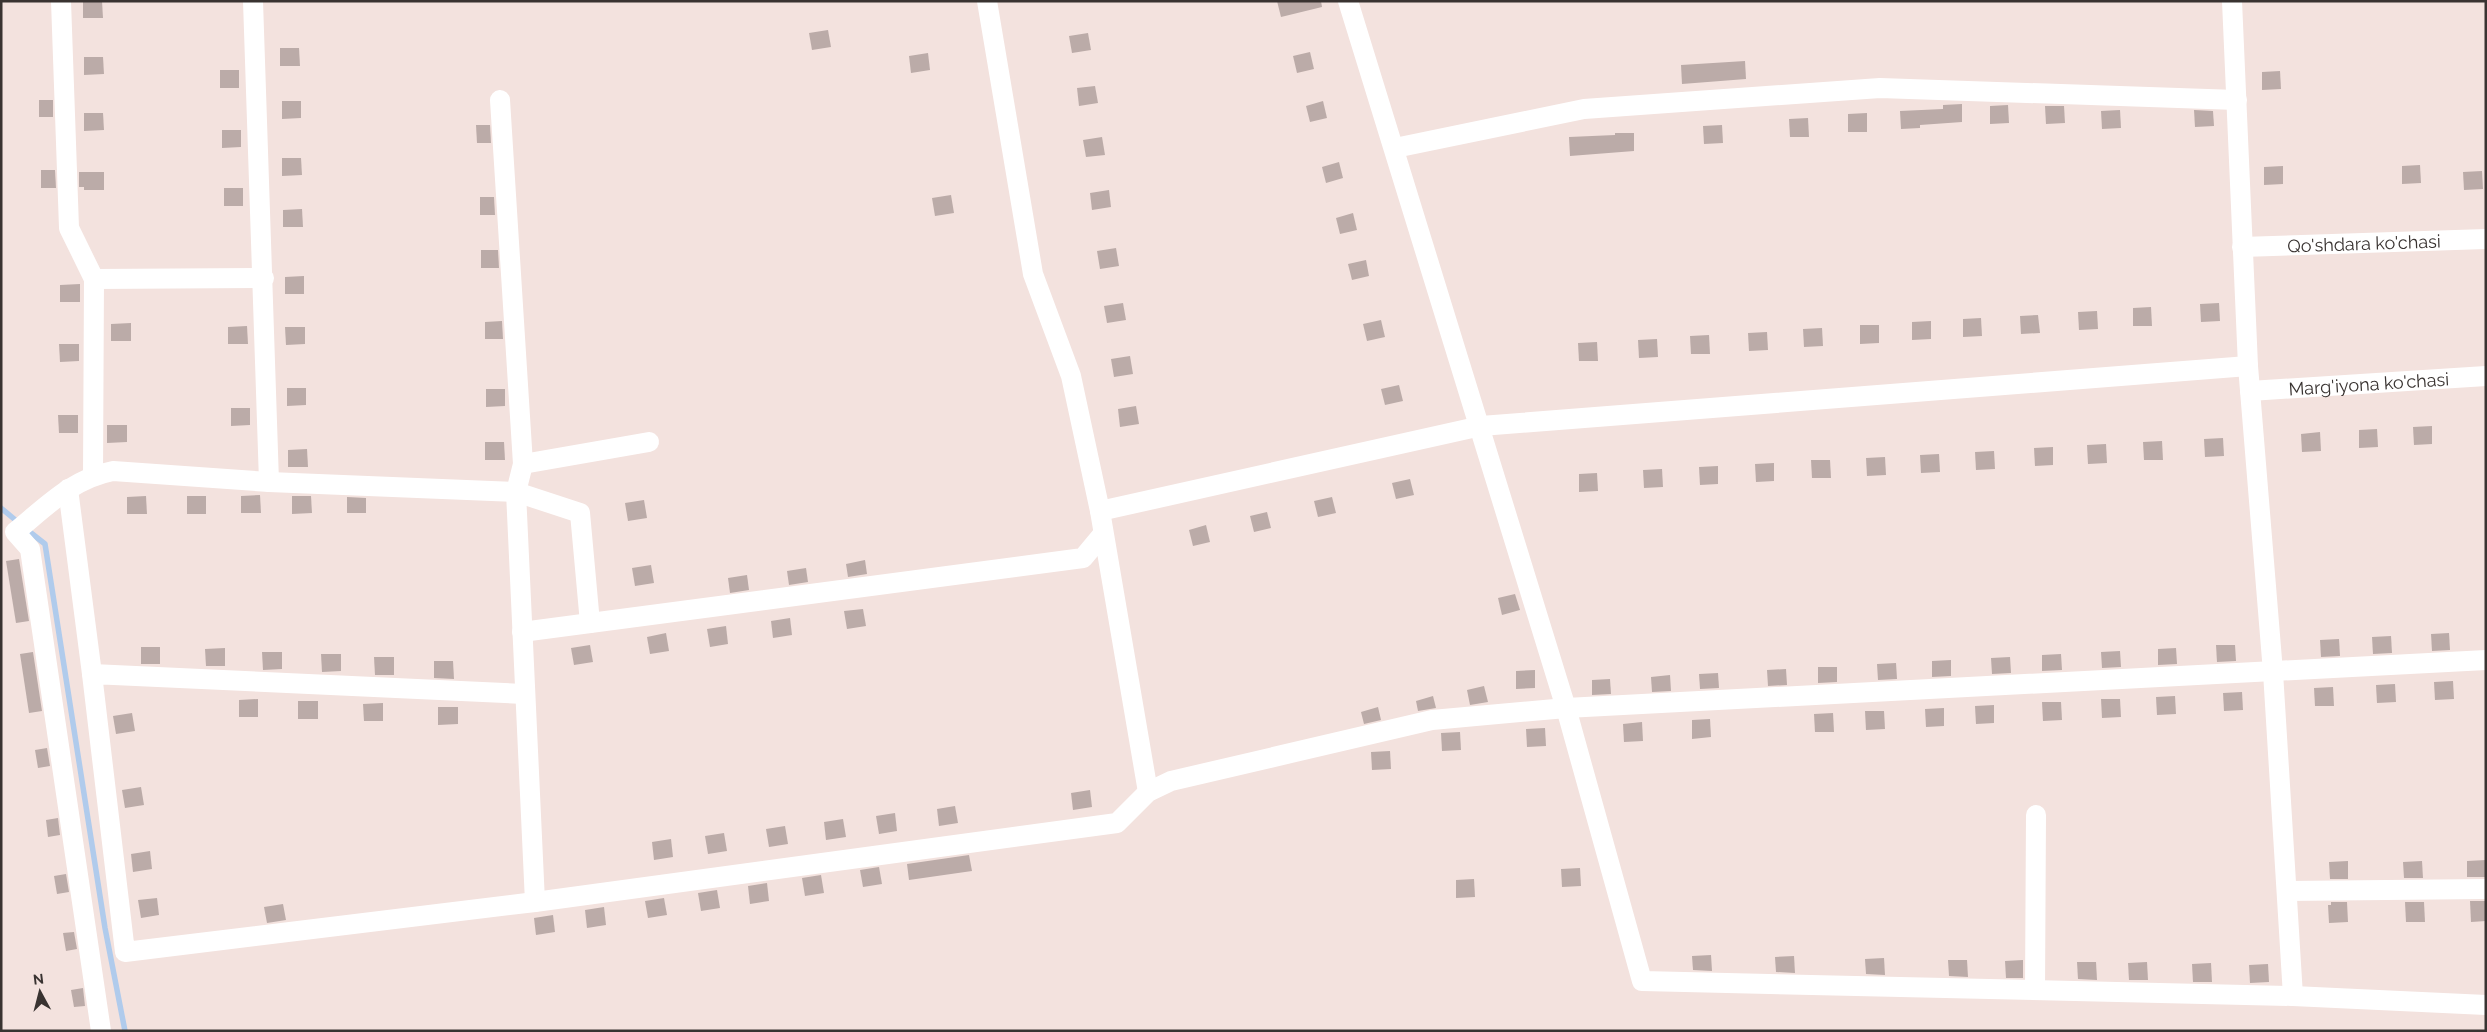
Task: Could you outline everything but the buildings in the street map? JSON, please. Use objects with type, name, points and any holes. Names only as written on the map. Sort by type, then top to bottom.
[{"type":"street","points":[[61,1],[69,228],[94,279],[93,475]]},
{"type":"street","points":[[253,1],[264,278],[269,482]]},
{"type":"street","points":[[987,1],[1033,274],[1071,376],[1100,511],[1148,792]]},
{"type":"street","points":[[1348,1],[1481,426],[1566,708],[1642,981],[2293,996],[2486,1005]]},
{"type":"street","points":[[2232,1],[2248,366],[2273,672],[2293,996]]},
{"type":"street","points":[[1395,148],[1584,110],[1880,88],[2237,100]]},
{"type":"street","points":[[500,100],[523,464],[516,492],[535,902]]},
{"type":"street","name":"Qo'shdara ko'chasi","points":[[2242,247],[2486,239]]},
{"type":"street","points":[[94,279],[264,278]]},
{"type":"street","points":[[1100,511],[1481,426],[2248,366]]},
{"type":"street","name":"Marg'iyona ko'chasi","points":[[2250,391],[2486,376]]},
{"type":"street","points":[[523,464],[649,442]]},
{"type":"street","points":[[101,1031],[30,549],[8,528],[93,475],[113,472],[269,482],[516,492],[580,513],[590,623]]},
{"type":"street","points":[[68,489],[125,952],[535,902],[1117,823],[1148,792],[1171,781],[1432,720],[1566,708],[2486,660]]},
{"type":"street","points":[[522,632],[1083,558],[1103,534]]},
{"type":"street","points":[[92,674],[524,694]]},
{"type":"street","points":[[2034,990],[2036,815]]},
{"type":"street","points":[[2287,891],[2486,889]]},
{"type":"waterway","points":[[1,508],[19,523]]},
{"type":"waterway","points":[[26,529],[45,544],[105,928],[125,1031]]}]
